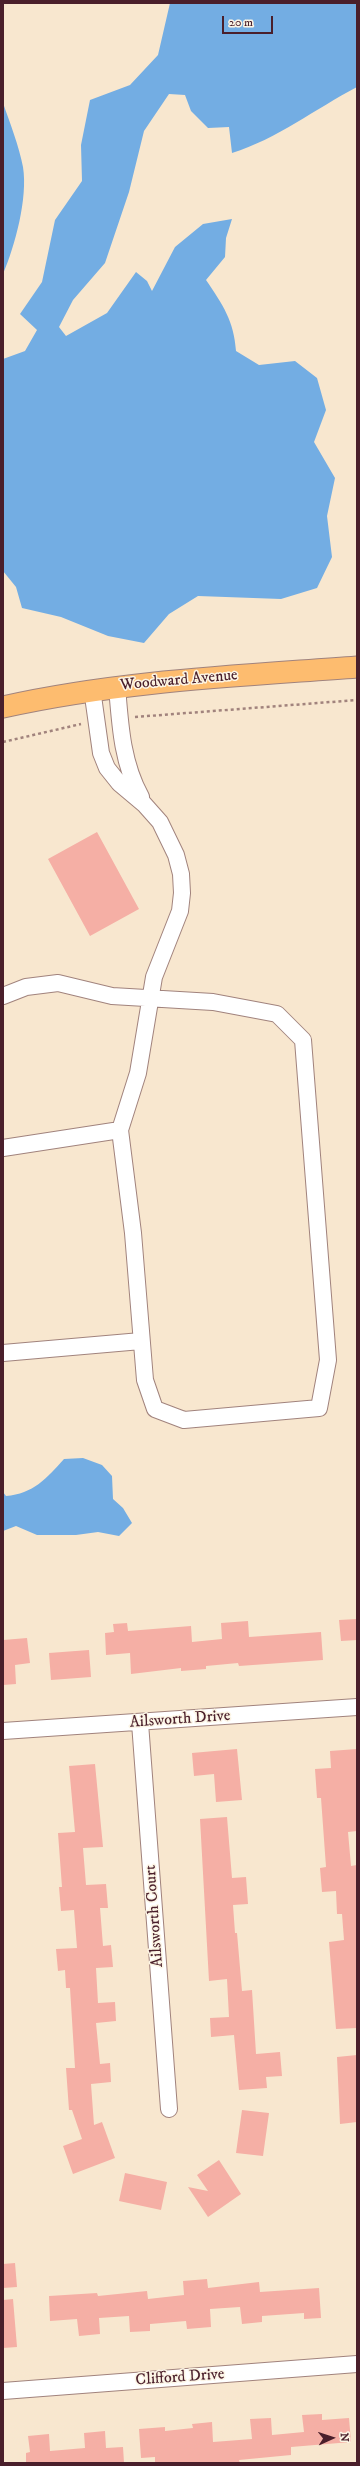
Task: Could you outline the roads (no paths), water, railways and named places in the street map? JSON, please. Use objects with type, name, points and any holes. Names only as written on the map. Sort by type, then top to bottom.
[{"type":"main road","name":"Woodward Avenue","points":[[3,707],[92,689],[117,686],[357,667]]},
{"type":"street","points":[[117,686],[126,759],[134,784],[144,804]]},
{"type":"street","points":[[3,996],[26,987],[58,983],[112,996],[149,1000],[213,1002],[277,1014],[303,1040],[328,1360],[319,1408],[184,1420],[155,1409],[144,1380],[133,1233],[120,1130],[138,1072],[149,1000],[162,952],[180,911],[182,894],[176,855],[160,822],[144,804],[119,783],[107,768],[102,753],[92,689]]},
{"type":"street","points":[[3,1148],[120,1130]]},
{"type":"street","points":[[3,1353],[141,1341]]},
{"type":"street","name":"Ailsworth Drive","points":[[3,1732],[357,1707]]},
{"type":"street","name":"Ailsworth Court","points":[[140,1723],[169,2109]]},
{"type":"street","name":"Clifford Drive","points":[[3,2391],[357,2364]]},
{"type":"water","points":[[170,3],[357,3],[357,87],[265,140],[232,153],[229,127],[208,128],[191,111],[185,95],[169,94],[144,131],[129,192],[105,263],[73,300],[59,327],[66,336],[107,313],[136,272],[147,281],[152,291],[175,247],[203,224],[232,219],[226,238],[225,257],[206,280],[218,297],[227,314],[233,331],[236,351],[259,365],[295,361],[317,378],[326,410],[314,442],[335,478],[327,516],[332,557],[317,588],[281,599],[198,596],[169,614],[144,643],[108,636],[61,617],[22,608],[16,587],[3,571],[3,359],[25,351],[37,330],[20,314],[42,282],[55,220],[82,181],[81,145],[90,100],[130,85],[158,55]]},
{"type":"water","points":[[3,103],[23,167],[24,193],[16,236],[3,274]]},
{"type":"water","points":[[83,1458],[102,1465],[112,1476],[113,1499],[123,1508],[132,1523],[119,1536],[98,1532],[76,1535],[37,1535],[16,1526],[3,1531],[3,1492],[6,1496],[24,1492],[39,1484],[52,1473],[64,1459]]}]
